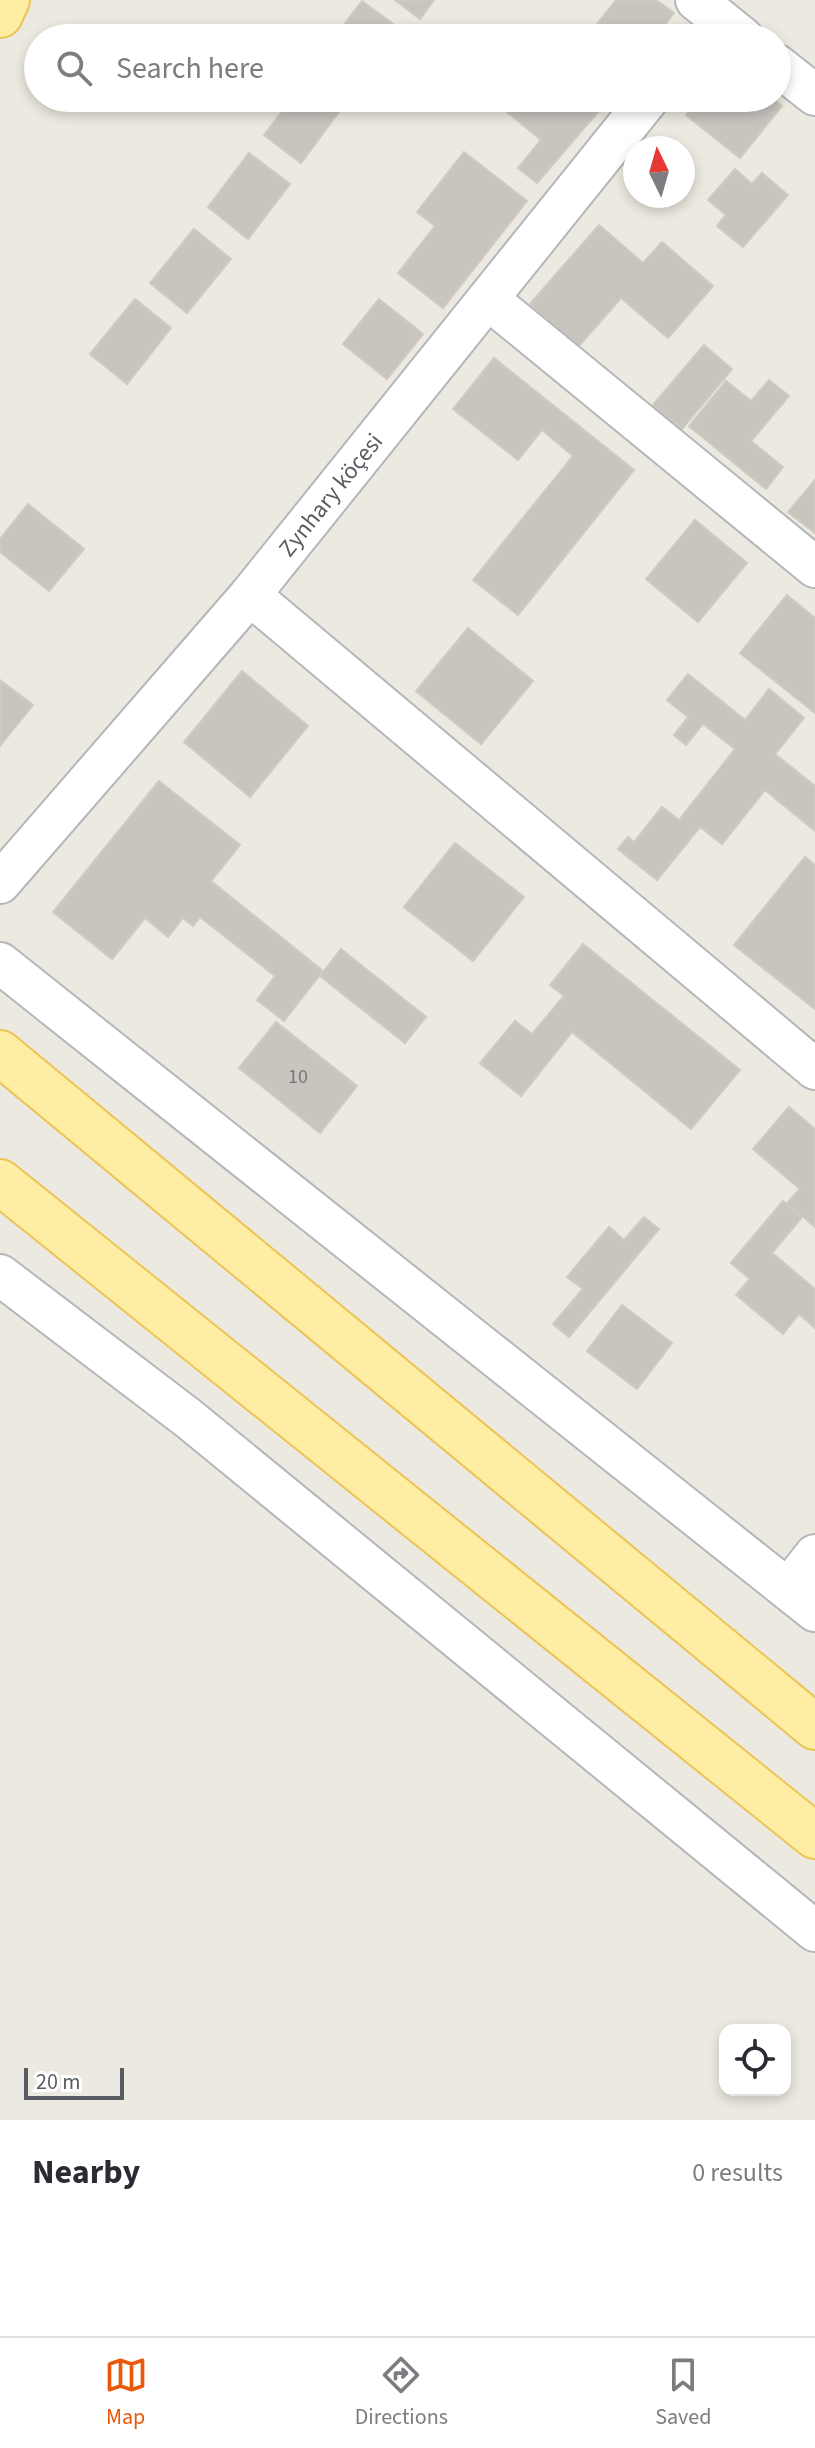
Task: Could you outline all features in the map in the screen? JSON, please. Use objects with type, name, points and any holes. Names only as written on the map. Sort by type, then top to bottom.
[{"type":"main road","points":[[0,5],[6,0]]},
{"type":"main road","points":[[0,15],[6,0]]},
{"type":"main road","points":[[0,1053],[815,1727]]},
{"type":"main road","points":[[0,1182],[815,1836]]},
{"type":"street","points":[[791,76],[815,95]]},
{"type":"street","name":"Zynhary köçesi","points":[[0,883],[250,595],[638,112]]},
{"type":"street","points":[[488,299],[815,567]]},
{"type":"street","points":[[250,595],[815,1069]]},
{"type":"street","points":[[0,963],[802,1599],[815,1555]]},
{"type":"street","points":[[0,1275],[188,1418],[815,1931]]},
{"type":"building","points":[[395,0],[434,0],[420,19]]},
{"type":"building","points":[[616,0],[656,0],[674,13],[666,24],[597,24]]},
{"type":"building","points":[[362,1],[393,24],[345,24]]},
{"type":"building","points":[[281,112],[339,112],[301,163],[264,135]]},
{"type":"building","points":[[507,112],[598,112],[537,183],[518,168],[541,140]]},
{"type":"building","points":[[688,112],[777,112],[740,158],[686,115]]},
{"type":"building","points":[[464,152],[527,201],[443,308],[398,273],[435,226],[417,212]]},
{"type":"building","points":[[249,153],[290,184],[248,239],[208,207]]},
{"type":"building","points":[[735,169],[752,184],[762,173],[788,195],[743,247],[717,226],[726,215],[708,200]]},
{"type":"building","points":[[599,225],[643,263],[662,242],[713,286],[668,338],[621,298],[578,347],[530,304]]},
{"type":"building","points":[[194,229],[231,259],[187,313],[150,283]]},
{"type":"building","points":[[135,299],[171,328],[127,384],[90,354]]},
{"type":"building","points":[[379,299],[423,334],[387,379],[343,344]]},
{"type":"building","points":[[704,345],[732,369],[682,429],[653,405]]},
{"type":"building","points":[[494,358],[634,470],[518,615],[473,580],[573,456],[542,430],[518,460],[453,409]]},
{"type":"building","points":[[769,380],[789,396],[751,441],[783,467],[766,489],[689,426],[726,381],[751,401]]},
{"type":"building","points":[[815,480],[815,533],[788,512]]},
{"type":"building","points":[[28,504],[84,549],[49,591],[0,552],[0,539]]},
{"type":"building","points":[[695,520],[747,563],[698,622],[646,579]]},
{"type":"building","points":[[787,595],[815,618],[815,713],[740,653]]},
{"type":"building","points":[[468,628],[533,681],[481,744],[416,691]]},
{"type":"building","points":[[242,671],[308,726],[250,797],[184,742]]},
{"type":"building","points":[[688,674],[745,720],[769,689],[804,718],[775,754],[815,786],[815,831],[765,790],[722,844],[700,827],[657,880],[618,849],[628,837],[634,842],[662,807],[679,820],[735,749],[703,724],[686,745],[674,735],[688,717],[667,700]]},
{"type":"building","points":[[0,680],[33,705],[0,746]]},
{"type":"building","points":[[159,781],[240,845],[211,881],[323,971],[284,1021],[257,1000],[275,976],[200,917],[193,926],[183,918],[168,937],[145,918],[112,959],[53,912]]},
{"type":"building","points":[[455,843],[524,897],[473,961],[404,907]]},
{"type":"building","points":[[805,857],[815,865],[815,1009],[734,945]]},
{"type":"building","points":[[583,944],[740,1070],[691,1129],[572,1032],[521,1096],[480,1063],[515,1021],[532,1034],[564,996],[550,985]]},
{"type":"building","points":[[341,949],[426,1017],[405,1043],[320,976]]},
{"type":"building","points":[[276,1022],[357,1086],[320,1133],[239,1068]]},
{"type":"building","points":[[789,1107],[815,1129],[815,1227],[787,1203],[800,1189],[753,1149]]},
{"type":"building","points":[[783,1201],[802,1217],[772,1253],[815,1289],[815,1328],[799,1314],[783,1334],[736,1295],[750,1279],[731,1263]]},
{"type":"building","points":[[644,1217],[659,1229],[569,1337],[553,1324],[583,1289],[567,1277],[609,1227],[624,1240]]},
{"type":"building","points":[[622,1305],[672,1343],[637,1389],[587,1351]]}]
